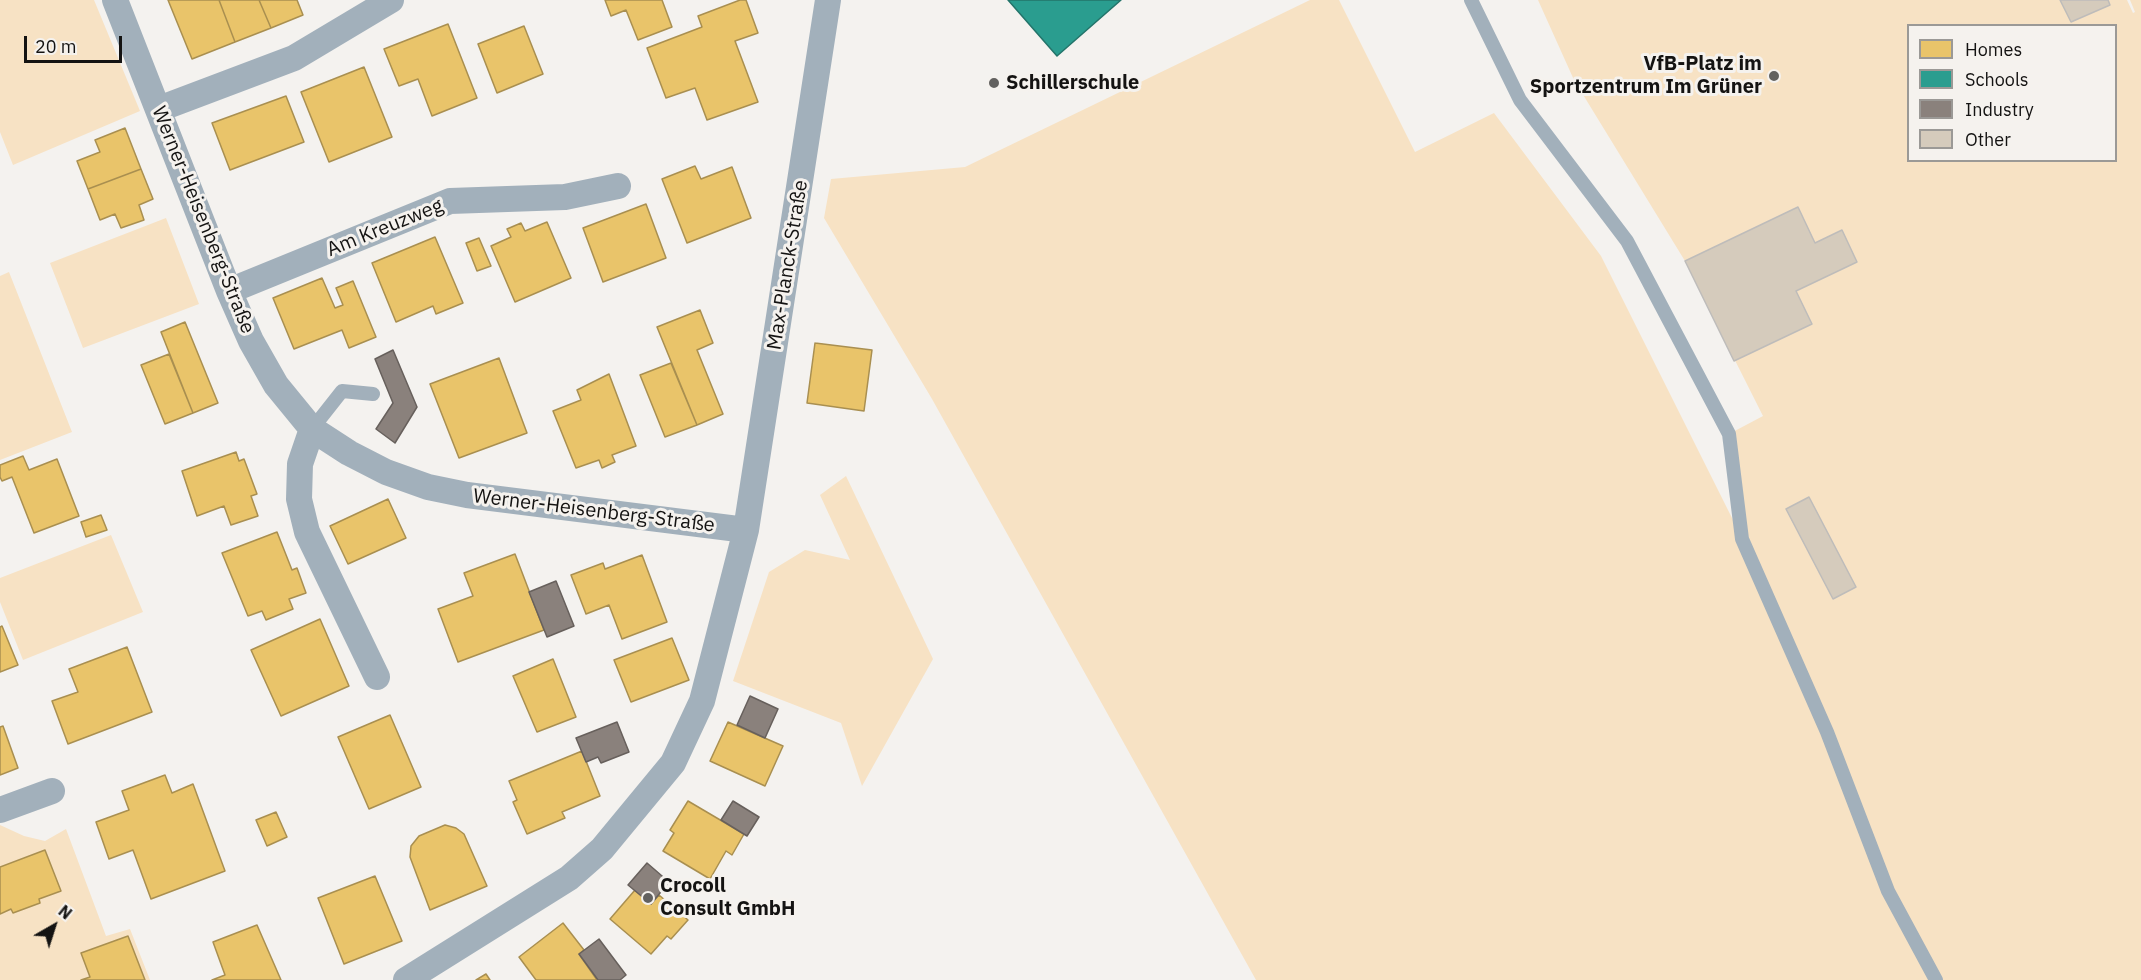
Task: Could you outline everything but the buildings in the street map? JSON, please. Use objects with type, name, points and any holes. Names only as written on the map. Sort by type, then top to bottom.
[{"type":"street","name":"Werner-Heisenberg-Straße","points":[[115,0],[229,291],[251,341],[276,385],[312,429],[349,453],[386,472],[428,487],[511,501],[746,530]]},
{"type":"street","points":[[159,109],[294,58],[391,0]]},
{"type":"street","name":"Max-Planck-Straße","points":[[406,980],[569,878],[623,826],[673,763],[702,701],[746,530],[828,0]]},
{"type":"street","name":"Am Kreuzweg","points":[[229,291],[450,201],[565,197],[618,186]]},
{"type":"street","points":[[312,429],[300,464],[299,499],[307,532],[377,677]]},
{"type":"street","points":[[0,810],[51,791]]},
{"type":"lane","points":[[1471,0],[1520,100],[1627,241],[1707,388],[1729,434],[1742,539],[1827,732],[1888,891],[1936,980]]},
{"type":"lane","points":[[312,429],[342,391],[373,394]]},
{"type":"shaded area","points":[[0,0],[94,0],[140,111],[13,165],[0,132]]},
{"type":"shaded area","points":[[1310,0],[1339,0],[1415,152],[1494,113],[1601,256],[1741,536],[1729,434],[1763,416],[1685,261],[1574,80],[1538,0],[2127,0],[2133,13],[2135,12],[2130,0],[2141,0],[2141,980],[1256,980],[932,399],[824,218],[831,179],[965,167]]},
{"type":"shaded area","points":[[166,218],[199,304],[83,348],[50,263]]},
{"type":"shaded area","points":[[9,272],[72,432],[0,460],[0,276]]},
{"type":"shaded area","points":[[846,476],[933,659],[862,786],[841,723],[733,681],[769,572],[805,550],[850,560],[820,495]]},
{"type":"shaded area","points":[[111,535],[143,612],[23,660],[0,602],[0,578]]},
{"type":"shaded area","points":[[0,825],[24,836],[45,841],[66,829],[106,936],[130,929],[150,980],[0,980]]},
{"type":"place","name":"VfB-Platz im Sportzentrum Im Grüner","points":[[1774,76]]},
{"type":"place","name":"Schillerschule","points":[[994,83]]},
{"type":"place","name":"Crocoll Consult GmbH","points":[[648,898]]}]
